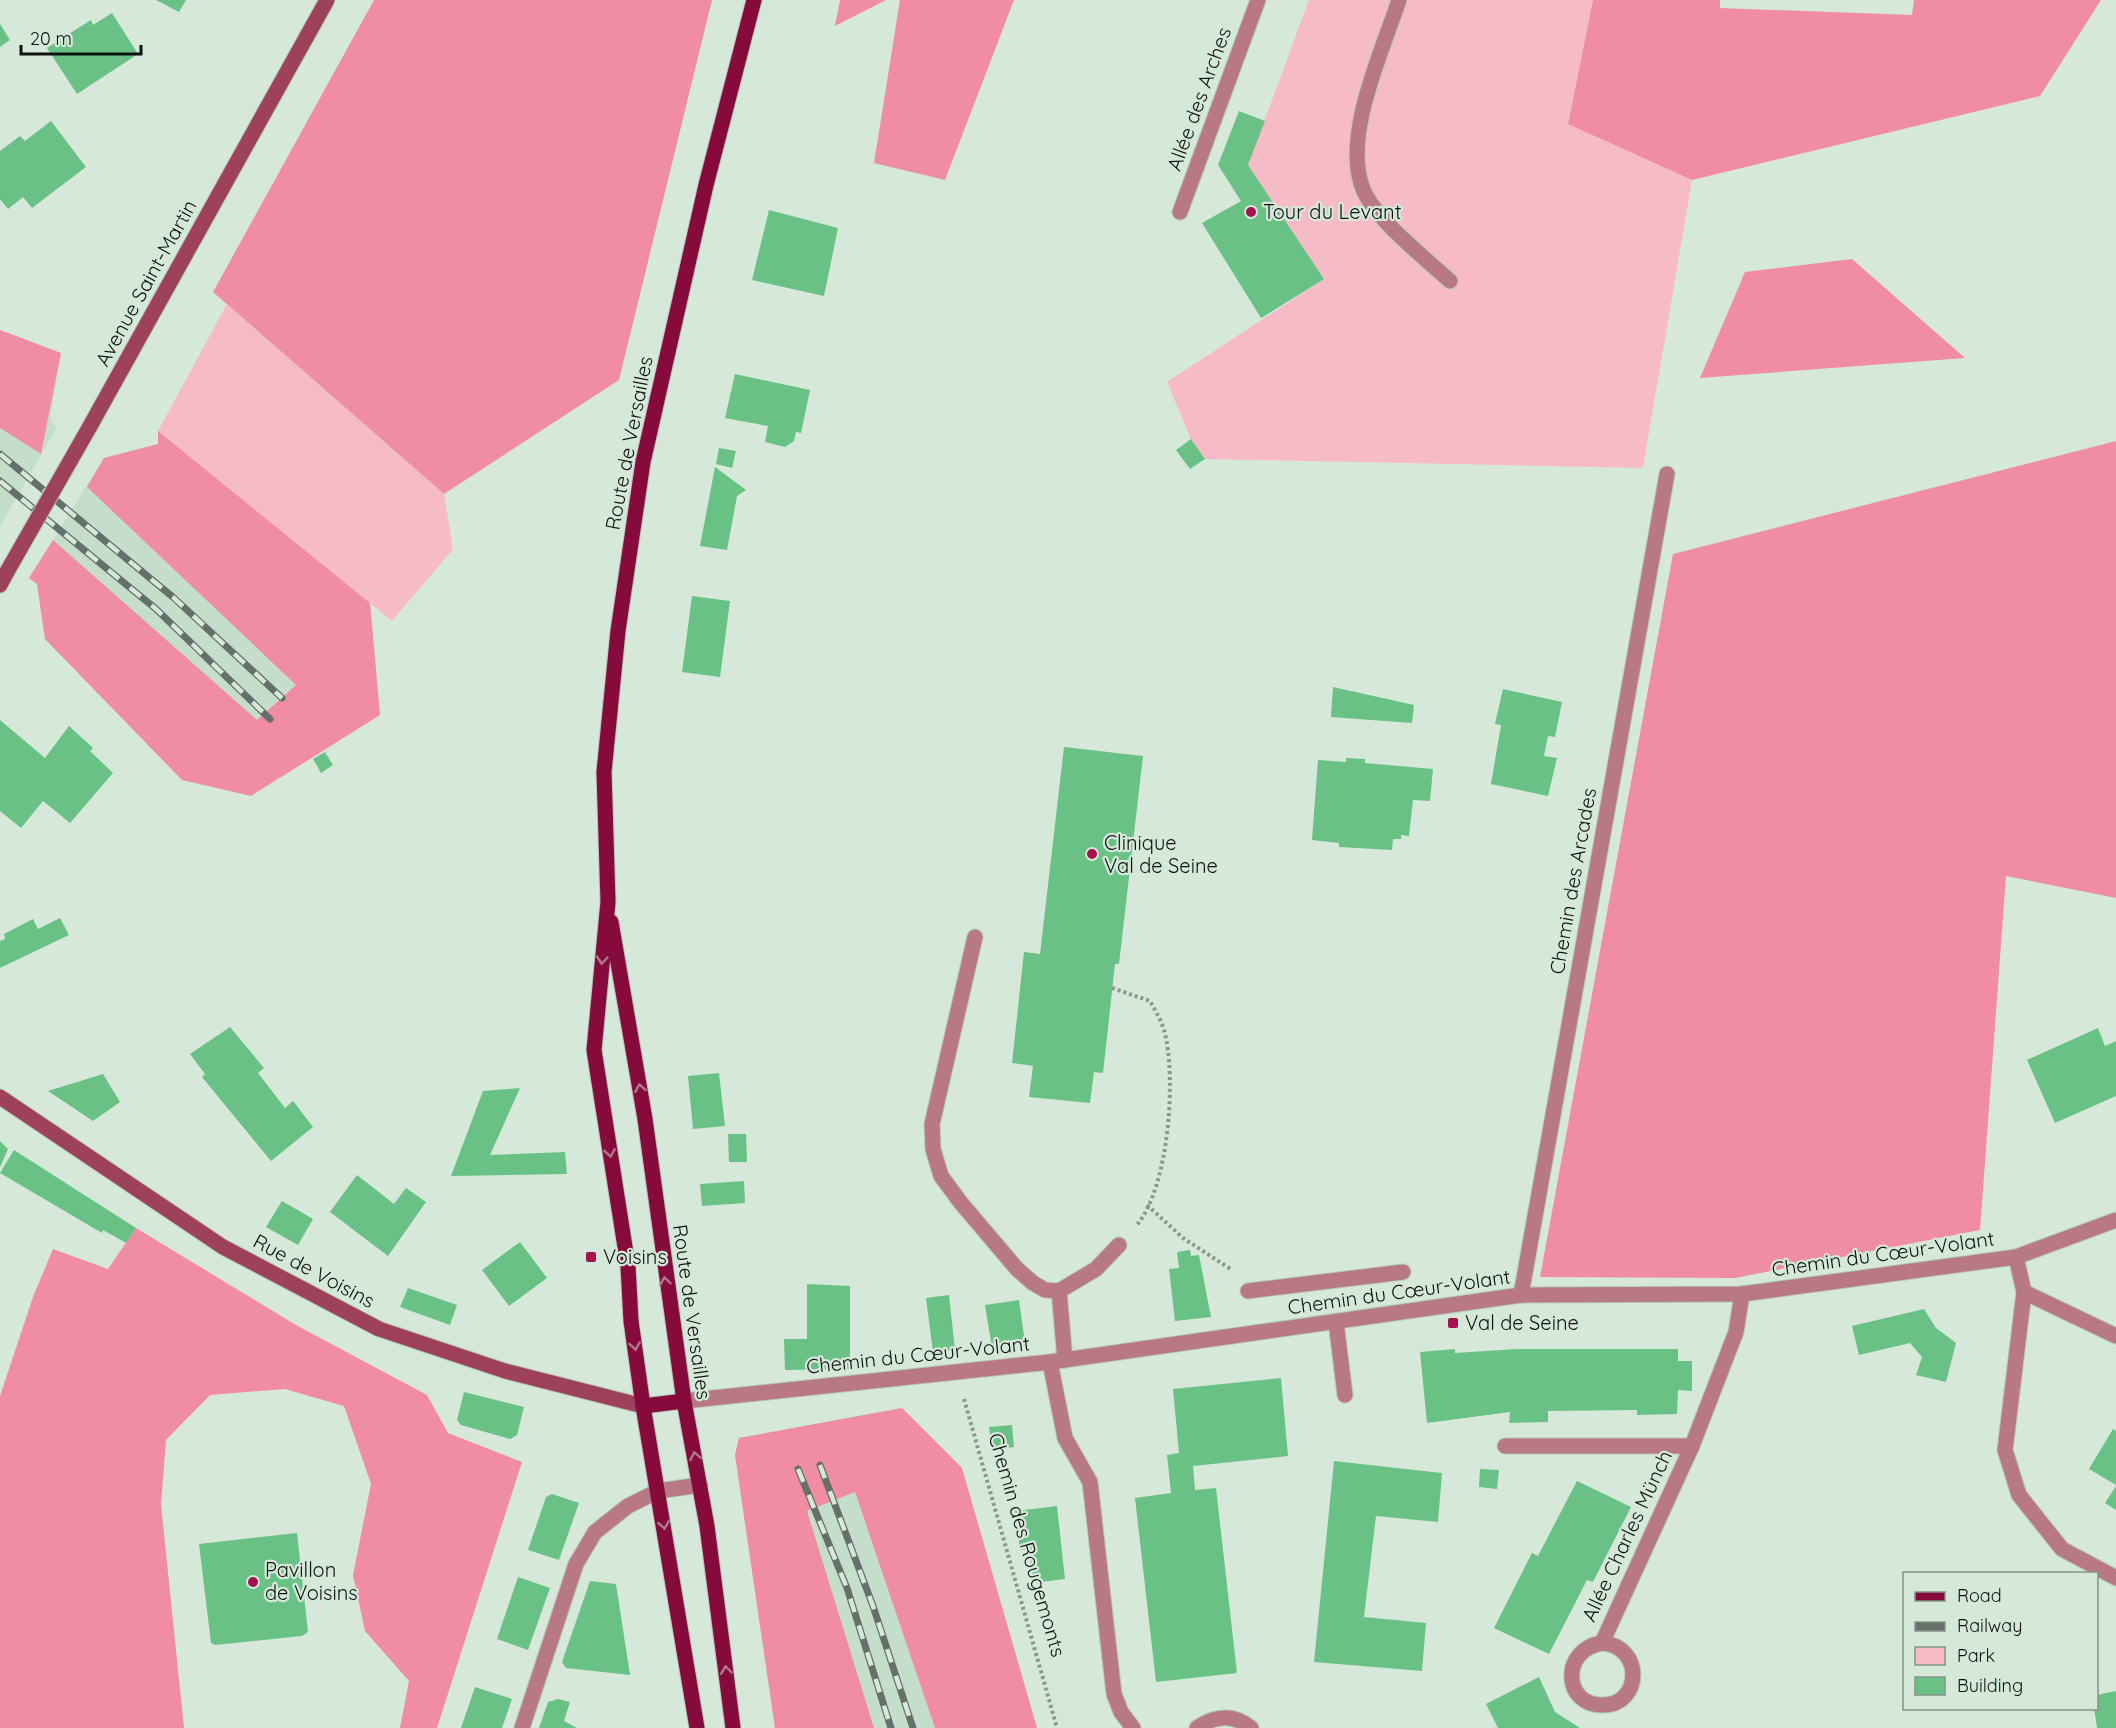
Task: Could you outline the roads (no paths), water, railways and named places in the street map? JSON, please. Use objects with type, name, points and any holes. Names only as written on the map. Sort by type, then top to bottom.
[{"type":"main road","name":"Route de Versailles","points":[[697,1728],[631,1322],[628,1266],[594,1050],[608,902],[604,772],[618,631],[643,462],[706,185],[753,0]]},
{"type":"main road","name":"Route de Versailles","points":[[608,902],[645,1119],[663,1264],[684,1401],[700,1485],[733,1728]]},
{"type":"main road","points":[[644,1406],[684,1401]]},
{"type":"street","name":"Avenue Saint-Martin","points":[[0,585],[327,0]]},
{"type":"street","name":"Allée des Arches","points":[[1180,212],[1258,0]]},
{"type":"street","points":[[1399,0],[1358,124],[1355,158],[1363,190],[1384,219],[1450,282]]},
{"type":"street","name":"Chemin des Arcades","points":[[1521,1295],[1667,474]]},
{"type":"street","points":[[975,937],[932,1124],[933,1149],[942,1176],[1017,1269],[1045,1290],[1059,1291],[1096,1269],[1119,1245]]},
{"type":"street","name":"Rue de Voisins","points":[[0,1097],[223,1247],[379,1329],[505,1371],[644,1406]]},
{"type":"street","name":"Chemin du Cœur-Volant","points":[[684,1401],[1058,1361],[1521,1295],[1742,1294],[2016,1257],[2116,1220]]},
{"type":"street","points":[[2016,1257],[2024,1292],[2005,1450],[2019,1495],[2062,1550],[2116,1578]]},
{"type":"street","points":[[1248,1291],[1403,1272]]},
{"type":"street","points":[[1059,1291],[1058,1361],[1065,1438],[1090,1482],[1114,1694],[1121,1712],[1133,1728]]},
{"type":"street","points":[[2024,1292],[2116,1336]]},
{"type":"street","name":"Allée Charles Münch","points":[[1602,1643],[1692,1446],[1736,1332],[1742,1294]]},
{"type":"street","points":[[1336,1322],[1345,1395]]},
{"type":"street","name":"Allée Charles Münch","points":[[1505,1446],[1692,1446]]},
{"type":"street","points":[[522,1728],[576,1564],[596,1532],[628,1506],[658,1491],[700,1485]]},
{"type":"street","name":"Allée Charles Münch","points":[[1602,1643],[1620,1648],[1630,1660],[1634,1672],[1631,1686],[1624,1697],[1601,1706],[1581,1697],[1571,1676],[1579,1653],[1587,1647],[1602,1643]]},
{"type":"street","points":[[1197,1728],[1209,1720],[1227,1717],[1243,1722],[1251,1728]]},
{"type":"railway","points":[[0,454],[174,598],[282,698]]},
{"type":"railway","points":[[0,481],[156,609],[270,719]]},
{"type":"railway","points":[[820,1465],[873,1606],[913,1728]]},
{"type":"railway","points":[[798,1469],[847,1588],[891,1728]]},
{"type":"place","name":"Tour du Levant","points":[[1251,212]]},
{"type":"place","name":"Clinique Val de Seine","points":[[1092,854]]},
{"type":"place","name":"Voisins","points":[[591,1257]]},
{"type":"place","name":"Val de Seine","points":[[1453,1323]]},
{"type":"place","name":"Pavillon de Voisins","points":[[253,1582]]}]
